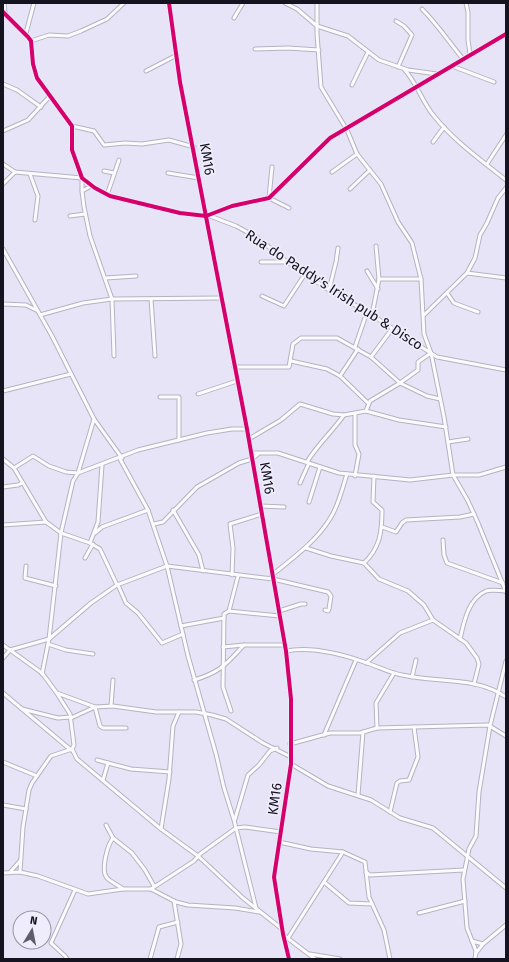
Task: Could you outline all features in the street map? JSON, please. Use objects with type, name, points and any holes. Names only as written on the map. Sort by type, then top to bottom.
[{"type":"street","points":[[4,3],[4,13],[26,33],[31,41],[33,64],[37,78],[72,126],[72,150],[82,178],[85,214],[90,236],[106,278],[112,299],[114,356]]},
{"type":"street","points":[[26,33],[34,3]]},
{"type":"street","points":[[31,41],[49,35],[68,36],[81,31],[108,19],[124,3]]},
{"type":"street","name":"KM16","points":[[169,3],[180,82],[199,178],[210,217],[209,227],[221,298],[249,439],[286,651],[291,699],[291,764],[279,842],[275,886],[282,929],[289,959]]},
{"type":"street","points":[[234,18],[243,3]]},
{"type":"street","points":[[285,3],[294,5],[317,26],[348,36],[379,60],[417,73],[438,74]]},
{"type":"street","points":[[317,3],[321,87],[345,128],[357,154],[381,184],[398,222],[412,243],[420,279],[424,315],[424,334],[431,354],[446,427],[453,475],[474,514],[506,591],[486,591],[473,602],[466,614],[460,638]]},
{"type":"street","points":[[466,3],[468,12],[468,40],[470,54]]},
{"type":"street","points":[[422,9],[439,26],[444,36],[463,59]]},
{"type":"street","points":[[396,21],[404,26],[412,35],[398,67]]},
{"type":"street","points":[[209,227],[210,217],[232,206],[269,198],[326,141],[345,128],[506,34]]},
{"type":"street","points":[[255,49],[288,48],[319,50]]},
{"type":"street","points":[[352,85],[368,52]]},
{"type":"street","points":[[146,71],[177,55]]},
{"type":"street","points":[[452,66],[494,82]]},
{"type":"street","points":[[403,69],[412,80],[434,116],[444,127],[464,147],[506,180]]},
{"type":"street","points":[[3,84],[17,90],[41,107]]},
{"type":"street","points":[[3,131],[28,120],[50,96]]},
{"type":"street","points":[[72,126],[94,131],[102,144],[106,146],[122,143],[142,144],[164,140],[194,147]]},
{"type":"street","points":[[433,142],[444,127]]},
{"type":"street","points":[[487,164],[506,135]]},
{"type":"street","points":[[332,172],[357,154]]},
{"type":"street","points":[[107,195],[119,160]]},
{"type":"street","points":[[3,164],[15,172],[82,178]]},
{"type":"street","points":[[269,198],[272,167]]},
{"type":"street","points":[[350,189],[370,170]]},
{"type":"street","points":[[104,171],[114,173]]},
{"type":"street","points":[[3,184],[15,172]]},
{"type":"street","points":[[168,173],[199,178]]},
{"type":"street","points":[[30,174],[38,196],[35,220]]},
{"type":"street","name":"Rua do Paddy's Irish pub & Disco","points":[[82,178],[91,186],[107,195],[174,211],[210,217],[236,226],[258,238],[287,262],[329,290],[368,312],[431,354],[445,360],[506,370]]},
{"type":"street","points":[[82,191],[91,186]]},
{"type":"street","points":[[424,315],[467,273],[475,258],[480,235],[488,223],[498,198],[506,188]]},
{"type":"street","points":[[269,198],[288,208]]},
{"type":"street","points":[[70,216],[85,214]]},
{"type":"street","points":[[372,315],[380,279],[376,246]]},
{"type":"street","points":[[329,290],[338,248]]},
{"type":"street","points":[[3,249],[40,315],[94,419],[121,458],[154,524],[167,566],[194,680],[234,820],[256,908]]},
{"type":"street","points":[[261,262],[287,262]]},
{"type":"street","points":[[367,271],[378,289]]},
{"type":"street","points":[[467,273],[506,278]]},
{"type":"street","points":[[262,296],[284,306],[305,274]]},
{"type":"street","points":[[106,278],[136,276]]},
{"type":"street","points":[[380,279],[420,279]]},
{"type":"street","points":[[446,293],[454,303],[478,312]]},
{"type":"street","points":[[40,315],[83,303],[112,299],[221,298]]},
{"type":"street","points":[[151,299],[155,356]]},
{"type":"street","points":[[3,304],[26,305],[36,310]]},
{"type":"street","points":[[355,347],[368,312]]},
{"type":"street","points":[[371,357],[392,329]]},
{"type":"street","points":[[234,367],[289,367],[293,344],[301,338],[337,338],[371,357],[400,383],[427,396],[440,399]]},
{"type":"street","points":[[340,376],[358,349]]},
{"type":"street","points":[[366,411],[368,403],[418,370],[417,364],[419,360],[431,354]]},
{"type":"street","points":[[291,361],[327,369],[340,376],[368,403]]},
{"type":"street","points":[[3,391],[71,374]]},
{"type":"street","points":[[198,394],[237,381]]},
{"type":"street","points":[[160,397],[179,397],[179,440]]},
{"type":"street","points":[[249,439],[281,420],[300,404],[333,414],[355,414],[366,411],[399,420],[446,427]]},
{"type":"street","points":[[355,414],[355,445],[359,454],[356,476]]},
{"type":"street","points":[[300,482],[317,445],[344,415]]},
{"type":"street","points":[[42,673],[49,639],[61,533],[73,481],[78,473],[94,419]]},
{"type":"street","points":[[14,468],[33,456],[53,468],[66,472],[78,473],[121,458],[138,450],[232,429],[247,429]]},
{"type":"street","points":[[448,442],[468,439]]},
{"type":"street","points":[[251,454],[278,453],[320,467],[356,476],[374,476],[410,480],[453,475],[480,475],[506,467]]},
{"type":"street","points":[[154,524],[163,522],[204,483],[239,463],[252,459],[258,454]]},
{"type":"street","points":[[3,460],[14,468],[46,522],[61,533],[92,543],[102,551],[126,603],[138,613],[162,643],[169,642],[183,634]]},
{"type":"street","points":[[85,558],[92,543],[98,522],[102,465]]},
{"type":"street","points":[[309,502],[320,467]]},
{"type":"street","points":[[272,575],[306,548],[331,518],[347,474]]},
{"type":"street","points":[[364,563],[377,548],[382,527],[382,510],[372,501],[374,476]]},
{"type":"street","points":[[3,487],[22,483]]},
{"type":"street","points":[[260,506],[284,507]]},
{"type":"street","points":[[95,533],[102,527],[148,510]]},
{"type":"street","points":[[174,510],[199,555],[203,571]]},
{"type":"street","points":[[232,575],[233,548],[230,524],[262,514]]},
{"type":"street","points":[[382,527],[396,532],[406,520],[460,517],[474,514]]},
{"type":"street","points":[[3,525],[46,522]]},
{"type":"street","points":[[443,540],[444,555],[447,563],[503,583]]},
{"type":"street","points":[[306,548],[331,556],[364,563],[379,579],[412,594],[424,605],[433,620],[466,643],[479,661],[474,684]]},
{"type":"street","points":[[26,566],[24,578],[56,586]]},
{"type":"street","points":[[3,658],[10,650],[49,639],[91,603],[117,585],[167,566],[273,580],[328,592],[331,596],[329,609],[324,610]]},
{"type":"street","points":[[229,611],[238,576]]},
{"type":"street","points":[[279,611],[305,604]]},
{"type":"street","points":[[232,711],[225,694],[223,668],[224,614],[229,611],[280,616]]},
{"type":"street","points":[[181,626],[224,618]]},
{"type":"street","points":[[366,663],[400,633],[433,620]]},
{"type":"street","points":[[42,673],[49,639]]},
{"type":"street","points":[[48,644],[66,650],[93,654]]},
{"type":"street","points":[[3,645],[42,673],[56,692],[71,718],[74,745],[72,750]]},
{"type":"street","points":[[194,680],[223,668],[244,645]]},
{"type":"street","points":[[223,647],[244,645],[285,645]]},
{"type":"street","points":[[286,651],[298,649],[316,651],[356,660],[394,673],[412,677],[474,684],[500,693],[506,697]]},
{"type":"street","points":[[324,735],[356,660]]},
{"type":"street","points":[[412,677],[416,660]]},
{"type":"street","points":[[475,959],[476,953],[467,928],[465,901],[462,887],[468,849],[476,836],[479,792],[490,726],[500,693],[506,661]]},
{"type":"street","points":[[378,728],[376,703],[394,673]]},
{"type":"street","points":[[112,706],[113,680]]},
{"type":"street","points":[[56,692],[95,707],[100,726],[103,728],[126,728]]},
{"type":"street","points":[[3,693],[72,750],[77,759],[161,828],[198,856],[230,887],[282,929]]},
{"type":"street","points":[[21,709],[58,718],[71,718],[95,707],[112,706],[156,712],[204,713],[226,720],[291,757]]},
{"type":"street","points":[[161,828],[170,772],[173,726],[179,712]]},
{"type":"street","points":[[290,744],[324,735],[363,732],[378,728],[483,725],[490,726],[506,736]]},
{"type":"street","points":[[390,812],[397,784],[400,781],[409,780],[417,761],[418,755],[414,727]]},
{"type":"street","points":[[358,795],[363,732]]},
{"type":"street","points":[[269,745],[270,751]]},
{"type":"street","points":[[234,820],[248,775],[260,765],[270,751],[277,748]]},
{"type":"street","points":[[20,872],[20,861],[29,790],[51,756],[72,750]]},
{"type":"street","points":[[97,760],[131,769],[170,772]]},
{"type":"street","points":[[3,762],[37,776]]},
{"type":"street","points":[[103,780],[108,763]]},
{"type":"street","points":[[291,764],[328,786],[376,802],[405,820],[432,828],[506,888]]},
{"type":"street","points":[[3,805],[26,808]]},
{"type":"street","points":[[106,825],[113,838],[132,853],[145,870],[153,888],[174,901],[197,906],[235,908],[260,912]]},
{"type":"street","points":[[3,873],[11,871],[20,872],[46,878],[75,890],[94,894],[123,889],[153,888],[194,861],[198,856],[236,828],[245,827],[281,832]]},
{"type":"street","points":[[113,838],[108,845],[104,871],[107,878],[123,889]]},
{"type":"street","points":[[279,842],[311,849],[343,852],[366,862],[367,891],[384,930],[390,959]]},
{"type":"street","points":[[460,850],[468,849]]},
{"type":"street","points":[[288,938],[343,852]]},
{"type":"street","points":[[11,871],[20,861]]},
{"type":"street","points":[[366,872],[370,875],[464,870]]},
{"type":"street","points":[[367,878],[370,875]]},
{"type":"street","points":[[324,882],[349,903],[372,904]]},
{"type":"street","points":[[67,959],[51,943],[75,890]]},
{"type":"street","points":[[174,901],[181,944],[177,959]]},
{"type":"street","points":[[420,913],[465,901]]},
{"type":"street","points":[[176,907],[180,903]]},
{"type":"street","points":[[150,959],[160,927],[178,922]]},
{"type":"street","points":[[476,953],[483,944],[506,927]]},
{"type":"street","points":[[283,934],[315,959]]},
{"type":"street","points":[[472,941],[483,944]]},
{"type":"street","points":[[308,953],[340,959]]},
{"type":"cycle path","points":[[169,3],[180,82],[247,429],[286,651],[291,699],[291,764],[274,877],[283,934],[289,959]]},
{"type":"cycle path","points":[[3,12],[31,41],[33,64],[37,78],[72,126],[72,150],[82,178],[95,188],[110,196],[180,213],[206,216],[232,206],[269,198],[330,138],[506,34]]}]
